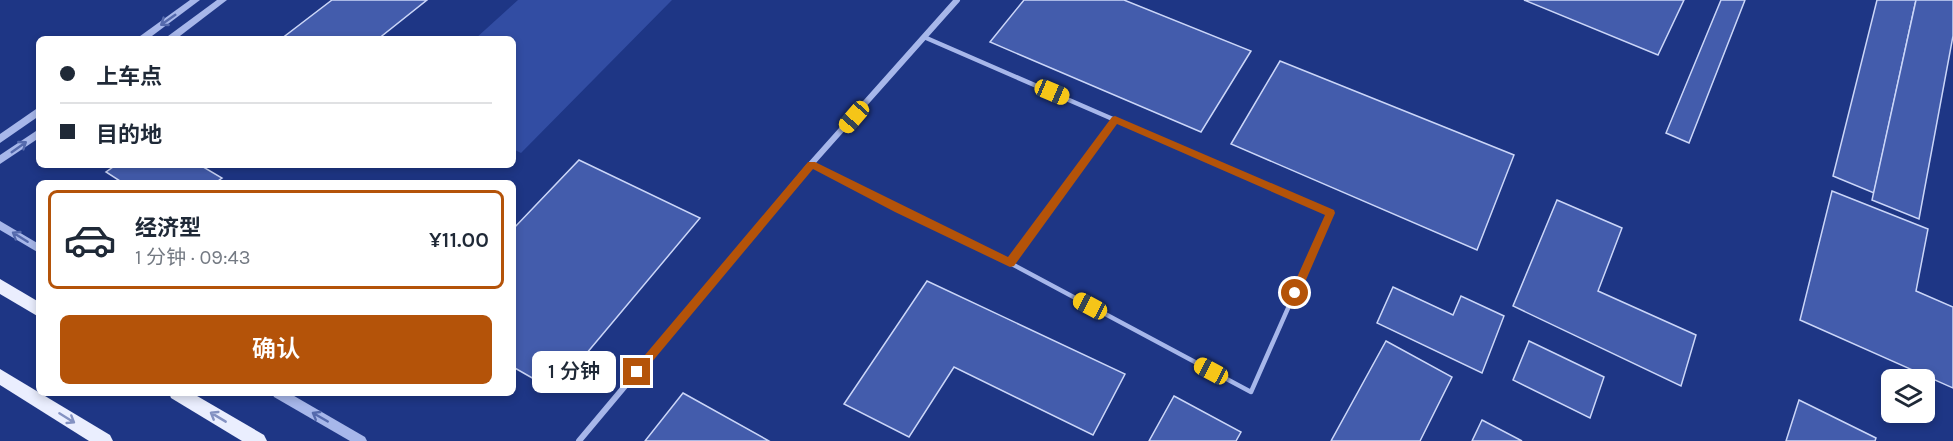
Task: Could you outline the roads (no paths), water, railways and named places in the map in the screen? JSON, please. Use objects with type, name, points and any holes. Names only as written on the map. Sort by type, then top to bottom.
[{"type":"main road","points":[[0,286],[36,308]]},
{"type":"main road","points":[[0,376],[104,441]]},
{"type":"main road","points":[[182,396],[258,441]]},
{"type":"street","points":[[145,36],[196,0]]},
{"type":"street","points":[[173,36],[223,0]]},
{"type":"street","points":[[579,441],[811,164],[957,0]]},
{"type":"street","points":[[0,139],[36,113]]},
{"type":"street","points":[[0,160],[36,135]]},
{"type":"street","points":[[0,225],[36,247]]},
{"type":"street","points":[[283,396],[362,441]]},
{"type":"lane","points":[[811,164],[898,210],[1010,263],[1251,392],[1330,213],[924,37]]},
{"type":"lane","points":[[1010,263],[1115,119]]}]
